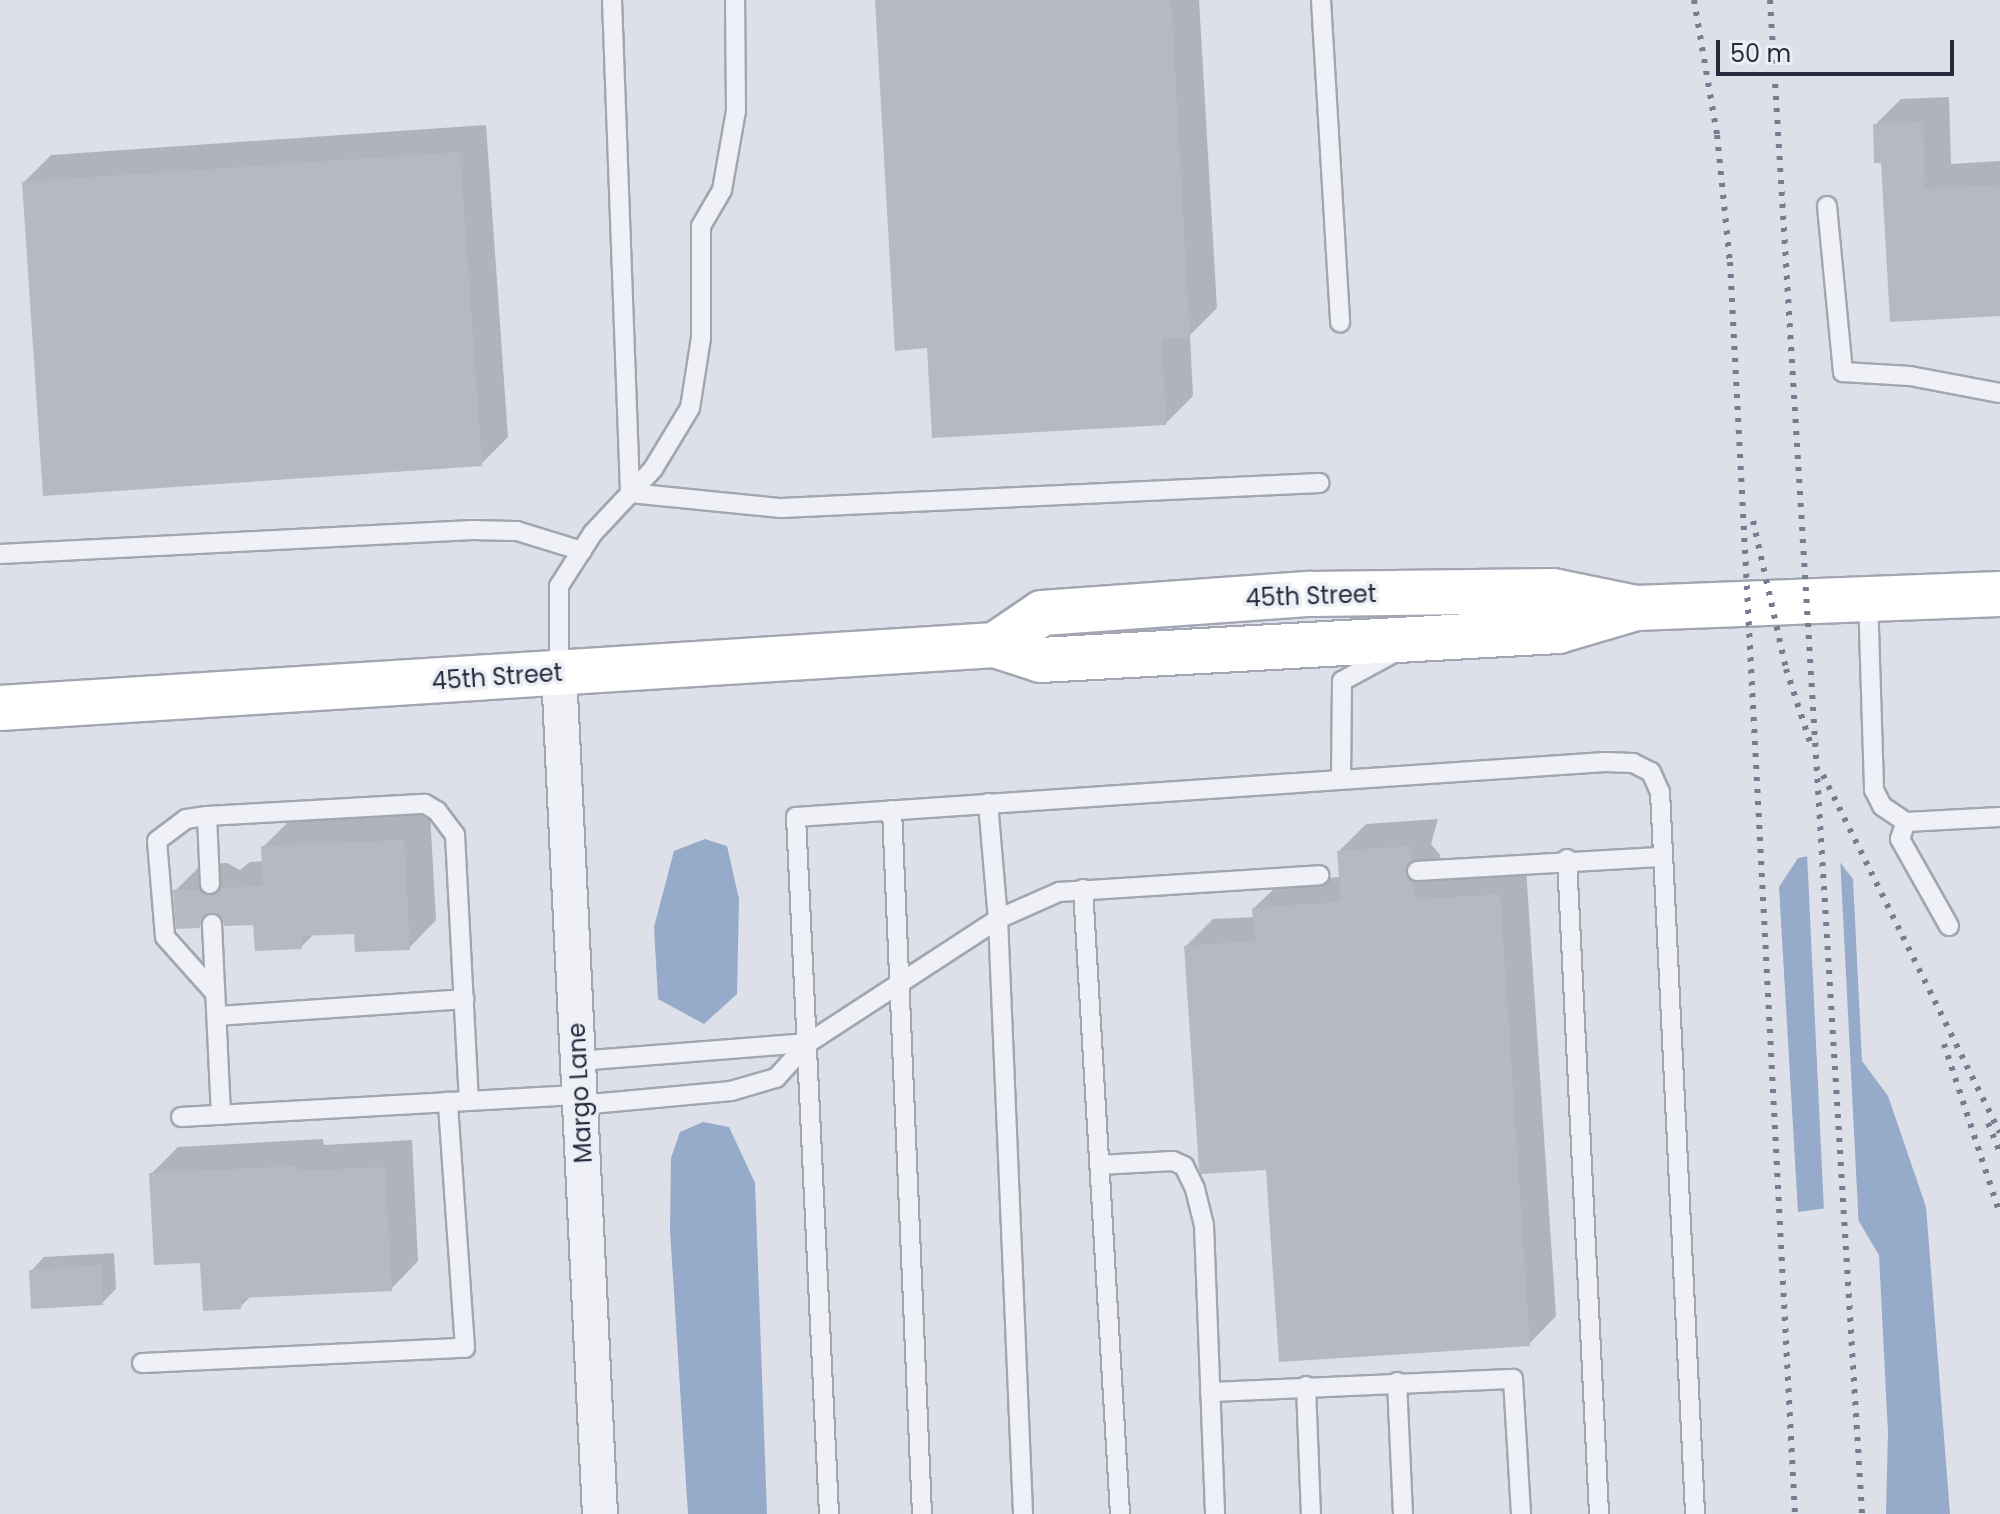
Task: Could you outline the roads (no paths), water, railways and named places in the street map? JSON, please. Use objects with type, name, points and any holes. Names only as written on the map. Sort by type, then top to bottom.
[{"type":"main road","name":"45th Street","points":[[995,645],[1042,613],[1310,594],[1553,591],[1636,608]]},
{"type":"main road","name":"45th Street","points":[[0,708],[995,645],[1041,660],[1425,639],[1558,631],[1636,608],[2000,594]]},
{"type":"street","name":"Margo Lane","points":[[559,673],[600,1514]]},
{"type":"lane","points":[[612,0],[630,493]]},
{"type":"lane","points":[[559,673],[559,586],[582,551],[653,469],[690,408],[701,338],[701,226],[722,190],[736,111],[735,0]]},
{"type":"lane","points":[[1321,0],[1340,322]]},
{"type":"lane","points":[[1827,206],[1843,372],[1910,376],[2000,393]]},
{"type":"lane","points":[[630,493],[781,508],[1319,483]]},
{"type":"lane","points":[[0,554],[472,530],[517,531],[582,551]]},
{"type":"lane","points":[[1868,597],[1874,790],[1882,806],[1906,822],[2000,817]]},
{"type":"lane","points":[[1341,779],[1342,681],[1425,639]]},
{"type":"lane","points":[[829,1514],[796,817],[1341,779],[1633,763],[1651,772],[1660,792],[1695,1514]]},
{"type":"lane","points":[[988,803],[998,919],[1023,1514]]},
{"type":"lane","points":[[215,993],[165,937],[157,841],[186,819],[207,816],[425,804],[437,811],[455,835],[469,1101]]},
{"type":"lane","points":[[892,810],[896,986],[922,1514]]},
{"type":"lane","points":[[207,816],[210,884]]},
{"type":"lane","points":[[1906,822],[1900,839],[1949,926]]},
{"type":"lane","points":[[1417,871],[1567,859],[1663,857]]},
{"type":"lane","points":[[1567,859],[1599,1514]]},
{"type":"lane","points":[[181,1117],[731,1091],[776,1078],[808,1043],[998,919],[1059,892],[1319,875]]},
{"type":"lane","points":[[1083,889],[1120,1514]]},
{"type":"lane","points":[[212,924],[221,1115]]},
{"type":"lane","points":[[217,1016],[464,999]]},
{"type":"lane","points":[[578,1061],[808,1043]]},
{"type":"lane","points":[[142,1363],[465,1348],[448,1102]]},
{"type":"lane","points":[[1099,1165],[1173,1161],[1184,1166],[1204,1226],[1215,1514]]},
{"type":"lane","points":[[1210,1392],[1513,1379],[1521,1514]]},
{"type":"lane","points":[[1397,1382],[1403,1514]]},
{"type":"lane","points":[[1306,1386],[1311,1514]]},
{"type":"water","points":[[705,839],[727,846],[739,899],[737,994],[704,1024],[658,999],[654,927],[674,851]]},
{"type":"water","points":[[1832,852],[1853,879],[1862,1061],[1888,1096],[1926,1207],[1950,1514],[1886,1514],[1888,1433],[1879,1255],[1849,1205],[1798,1212],[1779,887],[1798,858]]},
{"type":"water","points":[[703,1122],[729,1127],[755,1183],[767,1514],[688,1514],[670,1230],[671,1158],[680,1132]]},
{"type":"railway","points":[[1694,0],[1717,135],[1730,262],[1795,1514]]},
{"type":"railway","points":[[1770,0],[1862,1514]]},
{"type":"railway","points":[[1753,521],[1786,669],[1811,745]]},
{"type":"railway","points":[[1823,775],[2000,1133]]},
{"type":"railway","points":[[1944,1044],[2000,1214]]},
{"type":"railway","points":[[1988,1123],[2000,1152]]}]
